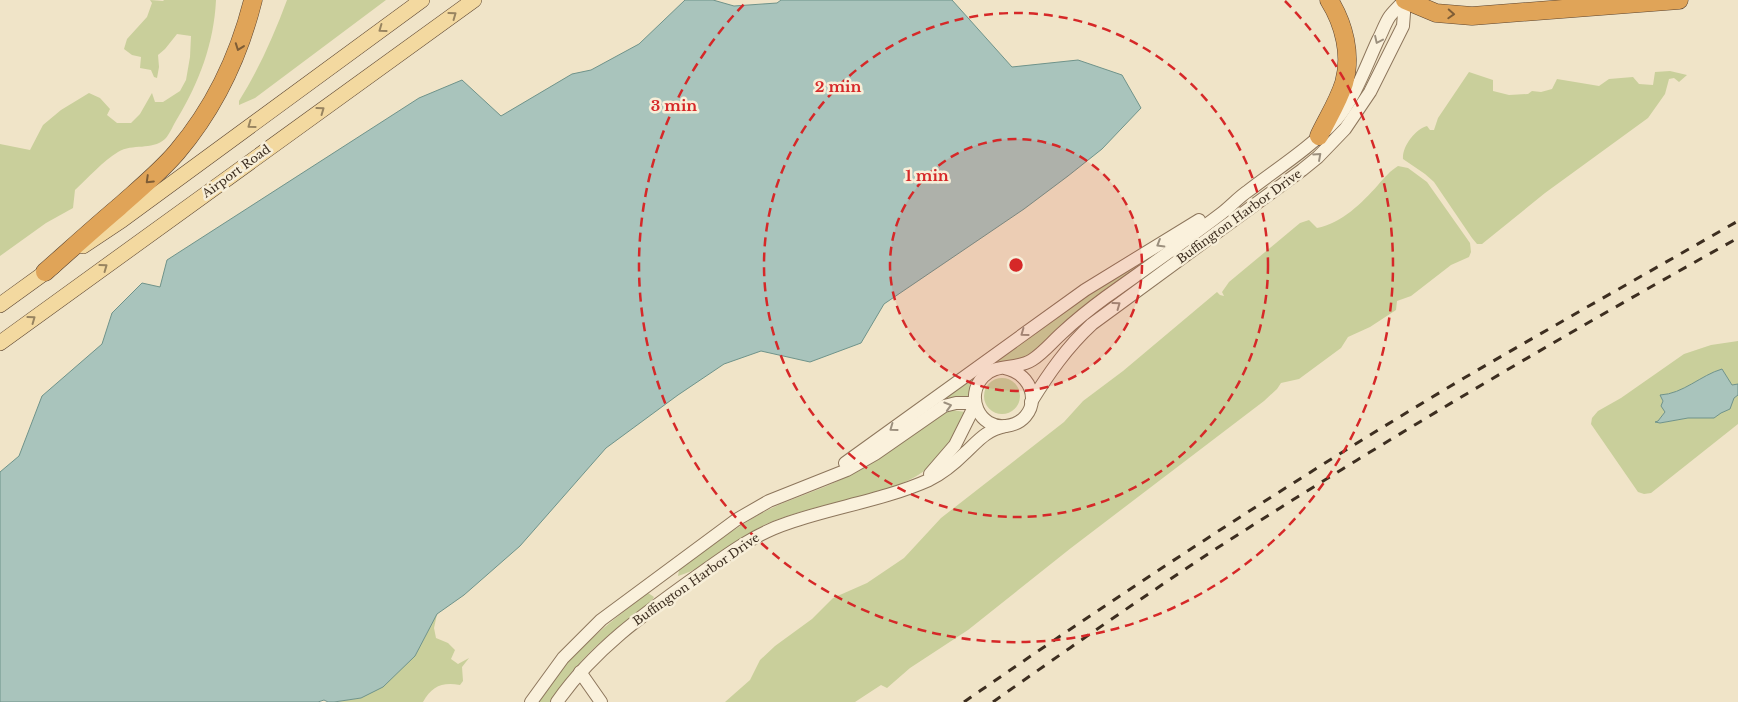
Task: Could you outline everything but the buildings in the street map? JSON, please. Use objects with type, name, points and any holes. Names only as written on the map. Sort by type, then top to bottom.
[{"type":"highway","points":[[45,272],[144,185],[189,138],[211,105],[231,67],[244,34],[253,0]]},
{"type":"highway","points":[[1318,136],[1340,95],[1347,64],[1342,24],[1329,0]]},
{"type":"highway","points":[[1405,0],[1436,13],[1472,16],[1679,0]]},
{"type":"main road","points":[[0,305],[122,220],[422,0]]},
{"type":"main road","name":"Airport Road","points":[[0,343],[474,0]]},
{"type":"street","name":"Buffington Harbor Drive","points":[[1004,368],[1022,365],[1032,360],[1065,330],[1104,299],[1289,162],[1336,120],[1357,86],[1389,17],[1405,0],[1403,26],[1370,92],[1345,129],[1302,170],[1092,324],[1063,355],[1032,402]]},
{"type":"street","points":[[816,482],[843,465],[1085,290],[1246,192]]},
{"type":"street","points":[[994,369],[1014,370],[1022,375],[1028,383],[1032,392],[1032,402],[1028,411],[1014,424],[996,425],[987,421],[980,414],[975,404],[976,388],[984,374],[994,369]]},
{"type":"street","points":[[531,702],[563,658],[588,632],[614,609],[736,520],[769,501],[847,470],[874,454],[944,406],[956,403],[975,404]]},
{"type":"street","name":"Buffington Harbor Drive","points":[[914,486],[929,475],[955,445],[975,404]]},
{"type":"street","name":"Buffington Harbor Drive","points":[[557,702],[580,672],[604,646],[729,554],[766,532],[787,523],[877,499],[914,486],[948,469],[985,434],[993,429],[1005,426]]},
{"type":"street","points":[[580,672],[601,702]]},
{"type":"green space","points":[[150,0],[216,0],[212,32],[204,62],[192,91],[170,132],[160,143],[124,149],[112,156],[75,190],[73,208],[46,223],[0,256],[0,144],[30,150],[43,125],[61,110],[89,93],[100,98],[110,109],[107,115],[117,123],[131,123],[140,114],[152,93],[155,102],[163,102],[180,91],[186,80],[191,36],[177,34],[158,55],[159,67],[157,78],[154,77],[151,70],[140,68],[141,57],[132,55],[124,49],[127,39],[147,17],[152,3]]},
{"type":"green space","points":[[287,0],[386,0],[255,98],[239,105],[239,101],[266,52]]},
{"type":"green space","points":[[1670,71],[1687,75],[1679,82],[1674,78],[1669,79],[1665,94],[1648,118],[1545,193],[1482,244],[1477,244],[1472,238],[1434,182],[1403,159],[1407,144],[1418,131],[1427,126],[1430,130],[1434,130],[1438,118],[1469,72],[1493,80],[1493,91],[1509,95],[1528,94],[1532,91],[1541,92],[1552,89],[1557,79],[1599,86],[1609,79],[1633,77],[1639,84],[1653,85],[1655,72]]},
{"type":"green space","points":[[1398,166],[1408,168],[1427,182],[1470,243],[1471,252],[1469,257],[1451,265],[1411,296],[1397,301],[1396,310],[1370,327],[1348,337],[1341,348],[1299,379],[1281,383],[1264,401],[1071,548],[968,630],[910,668],[887,688],[881,685],[855,702],[725,702],[750,680],[760,660],[775,646],[812,619],[833,598],[867,583],[904,558],[941,518],[1064,422],[1083,401],[1123,371],[1217,292],[1224,296],[1222,292],[1229,282],[1300,223],[1309,220],[1317,228],[1335,222],[1358,205]]},
{"type":"green space","points":[[1179,238],[1038,350],[1023,360],[977,374],[970,385],[968,400],[955,397],[943,401],[941,398],[1055,314]]},
{"type":"green space","points":[[1738,341],[1738,384],[1732,385],[1722,369],[1677,391],[1661,395],[1665,412],[1658,421],[1660,423],[1688,418],[1714,418],[1721,412],[1730,409],[1734,398],[1738,395],[1738,424],[1651,493],[1644,494],[1638,492],[1591,424],[1592,418],[1598,411],[1621,398],[1684,354],[1711,345]]},
{"type":"green space","points":[[1002,378],[1009,379],[1015,383],[1019,389],[1019,403],[1015,409],[1009,413],[1002,414],[995,413],[989,409],[985,403],[984,396],[985,389],[989,383],[995,379]]},
{"type":"green space","points":[[952,410],[965,412],[959,427],[946,448],[923,472],[901,484],[803,511],[766,524],[701,566],[678,576],[679,570],[753,518],[775,506],[847,477],[879,457],[939,413]]},
{"type":"green space","points":[[648,593],[654,597],[645,608],[614,630],[596,646],[568,677],[550,702],[539,702],[561,670],[588,642]]},
{"type":"green space","points":[[437,614],[434,628],[436,638],[448,643],[455,650],[451,659],[458,664],[469,658],[462,667],[463,681],[460,685],[448,684],[438,686],[430,692],[423,702],[334,702],[361,698],[415,656]]},
{"type":"water","points":[[685,0],[713,0],[734,6],[777,3],[781,0],[952,0],[1012,67],[1078,60],[1122,75],[1141,108],[1102,149],[1068,176],[1024,209],[884,304],[861,343],[810,362],[761,351],[724,364],[606,448],[520,546],[464,595],[437,614],[415,656],[383,687],[361,698],[334,702],[324,700],[318,702],[0,702],[0,472],[19,456],[42,396],[102,344],[112,313],[142,283],[160,287],[167,260],[419,98],[462,80],[501,116],[572,74],[591,70],[639,44]]},
{"type":"water","points":[[1722,369],[1732,385],[1738,384],[1738,395],[1734,398],[1730,409],[1714,418],[1688,418],[1660,423],[1655,422],[1665,412],[1661,406],[1663,401],[1660,395],[1684,388]]},
{"type":"railway","points":[[964,702],[1149,577],[1337,456],[1464,378],[1738,221]]},
{"type":"railway","points":[[993,702],[1183,570],[1341,470],[1538,352],[1738,238]]}]
